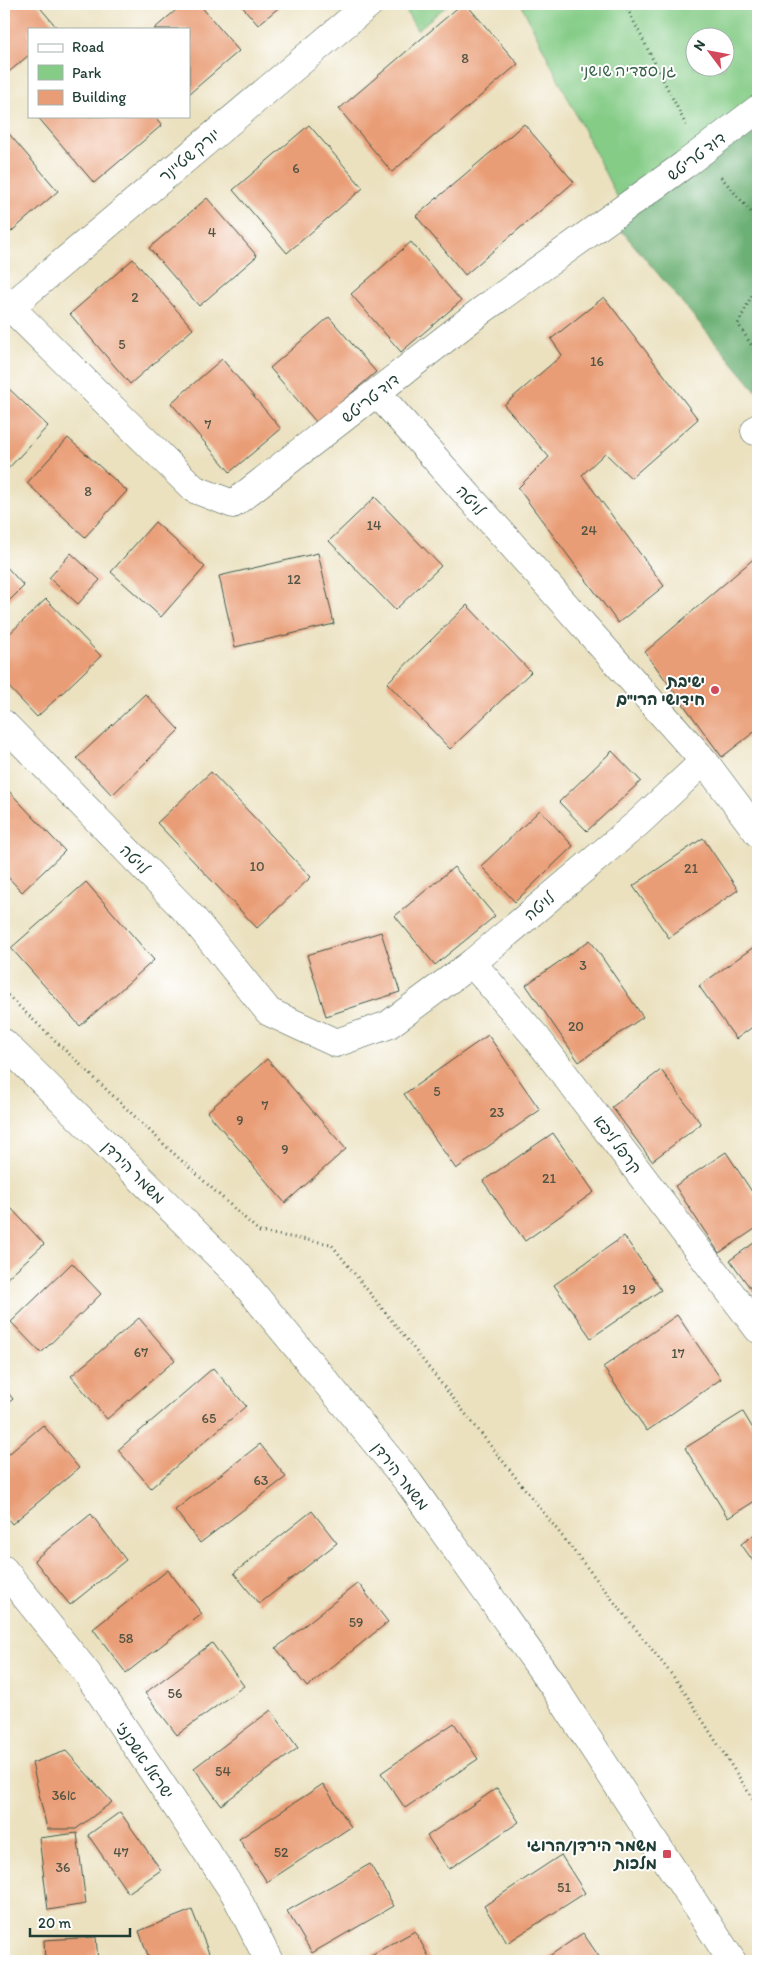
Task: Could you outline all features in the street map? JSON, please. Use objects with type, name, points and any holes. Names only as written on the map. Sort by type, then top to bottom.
[{"type":"street","name":"יורק שטיינר","points":[[7,304],[368,4]]},
{"type":"street","name":"דוד טריטש","points":[[7,304],[194,489],[232,504],[481,311],[758,109]]},
{"type":"street","name":"לויטה","points":[[4,724],[193,918],[269,1012],[336,1043],[388,1026],[472,963],[638,823],[704,761],[377,393]]},
{"type":"street","points":[[704,761],[758,833]]},
{"type":"street","name":"קרפל ליפא","points":[[472,963],[536,1036],[758,1329]]},
{"type":"street","name":"משמר הירדן","points":[[4,1043],[237,1274],[409,1484],[554,1687],[732,1961]]},
{"type":"street","name":"ישראל אשכנזי","points":[[4,1570],[87,1673],[235,1894],[269,1961]]},
{"type":"path","points":[[625,4],[700,153],[758,220]]},
{"type":"path","points":[[758,282],[738,324],[758,356]]},
{"type":"path","points":[[4,992],[164,1145],[260,1232],[331,1244],[680,1684],[758,1808]]},
{"type":"green space","points":[[402,4],[449,4],[417,30]]},
{"type":"green space","name":"גן סעדיה שושני","points":[[521,4],[758,4],[758,109],[623,209]]},
{"type":"green space","points":[[758,108],[758,393],[611,218]]},
{"type":"building","points":[[4,4],[37,4],[57,28],[28,28],[28,56],[4,76]]},
{"type":"building","points":[[183,4],[199,4],[239,51],[190,93],[190,28],[155,28]]},
{"type":"building","points":[[240,4],[283,4],[258,25]]},
{"type":"building","points":[[462,4],[466,4],[518,64],[392,172],[339,109]]},
{"type":"building","points":[[39,118],[156,118],[162,125],[94,183]]},
{"type":"building","points":[[524,124],[574,182],[465,275],[416,216]]},
{"type":"building","points":[[309,125],[363,188],[287,253],[233,190]]},
{"type":"building","points":[[4,128],[58,191],[5,237],[4,235]]},
{"type":"building","points":[[207,198],[257,256],[199,306],[149,248]]},
{"type":"building","points":[[411,242],[461,301],[401,352],[351,294]]},
{"type":"building","points":[[133,259],[193,329],[130,384],[70,314]]},
{"type":"building","points":[[604,297],[698,419],[631,478],[605,453],[582,475],[664,586],[618,623],[518,488],[549,457],[504,405],[562,355],[551,339]]},
{"type":"building","points":[[329,317],[376,372],[317,423],[270,368]]},
{"type":"building","points":[[222,359],[281,429],[230,472],[171,403]]},
{"type":"building","points":[[4,384],[48,426],[5,472],[4,470]]},
{"type":"building","points":[[68,438],[127,491],[85,537],[27,483]]},
{"type":"building","points":[[375,497],[441,566],[395,610],[329,541]]},
{"type":"building","points":[[155,522],[205,567],[161,617],[111,572]]},
{"type":"building","points":[[71,553],[100,580],[78,604],[49,578]]},
{"type":"building","points":[[318,553],[334,624],[235,647],[219,576]]},
{"type":"building","name":"ישיבת חידושי הרי\"ם","points":[[758,555],[758,729],[722,757],[645,652]]},
{"type":"building","points":[[4,564],[24,586],[4,606]]},
{"type":"building","points":[[46,599],[101,656],[37,717],[4,682],[4,639]]},
{"type":"building","points":[[467,605],[531,672],[450,749],[387,683]]},
{"type":"building","points":[[145,694],[179,730],[112,795],[77,758]]},
{"type":"building","points":[[612,751],[641,781],[587,831],[559,802]]},
{"type":"building","points":[[211,772],[311,877],[257,928],[157,823]]},
{"type":"building","points":[[6,788],[65,851],[22,892],[4,873],[4,790]]},
{"type":"building","points":[[540,810],[573,846],[515,902],[481,866]]},
{"type":"building","points":[[703,838],[738,890],[669,938],[633,886]]},
{"type":"building","points":[[454,867],[495,916],[435,965],[395,916]]},
{"type":"building","points":[[86,882],[154,960],[80,1026],[11,948]]},
{"type":"building","points":[[381,932],[400,992],[326,1016],[307,955]]},
{"type":"building","points":[[590,940],[643,1017],[579,1062],[526,985]]},
{"type":"building","points":[[758,944],[758,1023],[736,1039],[699,986]]},
{"type":"building","points":[[488,1035],[540,1110],[456,1169],[404,1094]]},
{"type":"building","points":[[267,1059],[346,1149],[285,1203],[207,1112]]},
{"type":"building","points":[[661,1070],[701,1124],[652,1161],[612,1107]]},
{"type":"building","points":[[553,1133],[594,1192],[525,1241],[483,1181]]},
{"type":"building","points":[[726,1152],[758,1201],[758,1227],[719,1253],[675,1186]]},
{"type":"building","points":[[11,1208],[44,1244],[4,1281],[4,1215]]},
{"type":"building","points":[[624,1236],[661,1290],[591,1338],[554,1285]]},
{"type":"building","points":[[758,1240],[758,1299],[730,1260]]},
{"type":"building","points":[[72,1263],[101,1294],[41,1353],[11,1322]]},
{"type":"building","points":[[677,1315],[721,1379],[647,1431],[603,1367]]},
{"type":"building","points":[[139,1318],[175,1360],[107,1419],[71,1376]]},
{"type":"building","points":[[213,1368],[246,1406],[151,1488],[118,1450]]},
{"type":"building","points":[[4,1388],[13,1399],[4,1407]]},
{"type":"building","points":[[743,1412],[758,1437],[758,1499],[728,1518],[685,1448]]},
{"type":"building","points":[[43,1425],[79,1468],[12,1524],[4,1514],[4,1458]]},
{"type":"building","points":[[260,1444],[286,1477],[200,1543],[175,1510]]},
{"type":"building","points":[[312,1511],[337,1543],[259,1604],[234,1573]]},
{"type":"building","points":[[91,1514],[126,1560],[70,1605],[34,1560]]},
{"type":"building","points":[[758,1532],[758,1568],[741,1544]]},
{"type":"building","points":[[168,1570],[202,1614],[126,1673],[93,1629]]},
{"type":"building","points":[[358,1583],[388,1622],[307,1687],[276,1648]]},
{"type":"building","points":[[212,1643],[244,1686],[177,1735],[145,1693]]},
{"type":"building","points":[[271,1710],[298,1748],[221,1805],[194,1768]]},
{"type":"building","points":[[454,1723],[478,1759],[405,1808],[381,1773]]},
{"type":"building","points":[[66,1751],[112,1802],[76,1829],[47,1829],[32,1763]]},
{"type":"building","points":[[323,1784],[351,1827],[267,1882],[239,1839]]},
{"type":"building","points":[[497,1788],[519,1822],[449,1869],[427,1836]]},
{"type":"building","points":[[120,1812],[161,1870],[128,1893],[88,1835]]},
{"type":"building","points":[[77,1833],[86,1904],[48,1910],[39,1838]]},
{"type":"building","points":[[561,1855],[585,1893],[507,1943],[484,1906]]},
{"type":"building","points":[[370,1864],[394,1906],[312,1953],[287,1911]]},
{"type":"building","points":[[192,1910],[212,1961],[150,1961],[139,1931]]},
{"type":"building","points":[[415,1931],[431,1961],[360,1961]]},
{"type":"building","points":[[583,1933],[602,1961],[542,1961]]},
{"type":"building","points":[[96,1937],[98,1961],[45,1961],[44,1940]]},
{"type":"place","name":"ישיבת חידושי הרי\"ם","points":[[715,690]]},
{"type":"place","name":"משמר הירדן/הרוגי מלכות","points":[[667,1854]]}]
